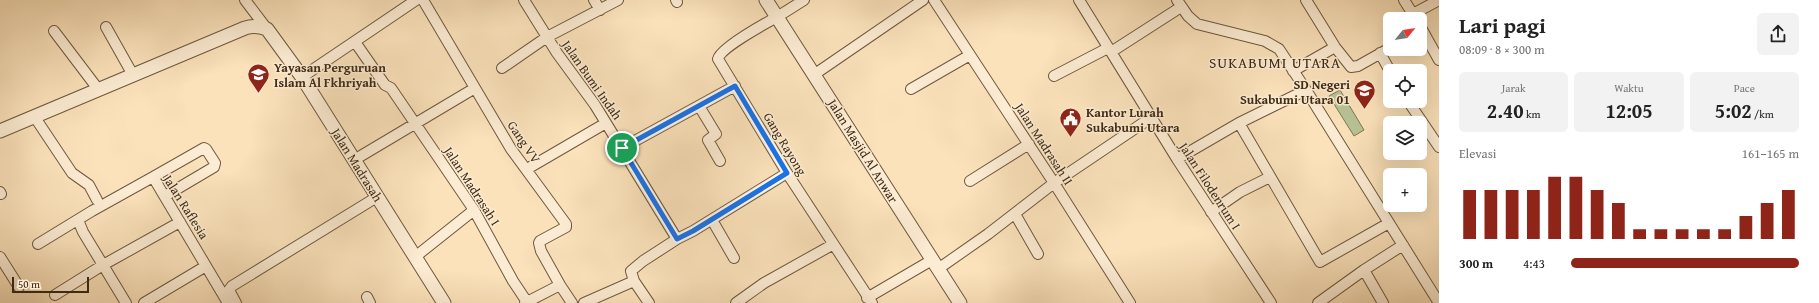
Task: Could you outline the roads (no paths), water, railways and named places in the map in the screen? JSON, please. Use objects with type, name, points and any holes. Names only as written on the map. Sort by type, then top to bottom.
[{"type":"street","name":"Jalan Madrasah","points":[[246,0],[302,77],[444,303]]},
{"type":"street","points":[[302,77],[416,0]]},
{"type":"street","name":"Gang VV","points":[[423,0],[511,149],[566,224],[566,227],[540,241],[539,243],[541,252],[560,285]]},
{"type":"street","name":"Jalan Bumi Indah","points":[[524,0],[547,37],[606,123],[677,239]]},
{"type":"street","points":[[594,0],[600,10]]},
{"type":"street","points":[[502,68],[547,37],[618,0]]},
{"type":"street","name":"Jalan Masjid Al Anwar","points":[[766,0],[960,303]]},
{"type":"street","name":"Gang Rayong","points":[[804,0],[719,54],[718,59],[832,245],[870,300]]},
{"type":"street","points":[[814,74],[923,0]]},
{"type":"street","name":"Jalan Madrasah II","points":[[934,0],[1029,144],[1130,303]]},
{"type":"street","name":"Jalan Filodenrum I","points":[[1079,0],[1177,159],[1271,303]]},
{"type":"street","points":[[1404,0],[1412,12]]},
{"type":"street","points":[[1421,12],[1439,0]]},
{"type":"street","points":[[1307,1],[1335,47],[1349,66],[1354,68],[1383,52]]},
{"type":"street","points":[[1054,76],[1110,50],[1179,3],[1197,24],[1221,29],[1271,44],[1279,49],[1403,245],[1438,297]]},
{"type":"street","points":[[0,131],[245,28],[257,26],[267,29]]},
{"type":"street","points":[[106,27],[133,75]]},
{"type":"street","points":[[54,31],[98,89]]},
{"type":"street","points":[[1427,39],[1439,60]]},
{"type":"street","name":"Jalan Madrasah I","points":[[355,42],[384,86],[391,88],[474,210],[526,302],[560,285]]},
{"type":"street","points":[[1293,71],[1335,47]]},
{"type":"street","points":[[1380,53],[1386,64]]},
{"type":"street","points":[[911,89],[970,55]]},
{"type":"street","points":[[622,148],[735,86]]},
{"type":"street","points":[[354,160],[475,88]]},
{"type":"street","points":[[1177,159],[1239,123],[1306,90]]},
{"type":"street","points":[[699,106],[716,134],[708,140],[720,161]]},
{"type":"street","points":[[1413,108],[1439,147]]},
{"type":"street","points":[[34,116],[46,136],[59,151],[72,173],[89,185],[97,200]]},
{"type":"street","points":[[870,300],[935,264],[1015,214],[1054,183],[1152,117]]},
{"type":"street","points":[[527,169],[606,123]]},
{"type":"street","points":[[1239,123],[1320,262],[1389,223]]},
{"type":"street","points":[[970,181],[1029,144]]},
{"type":"street","points":[[153,177],[205,148],[215,165],[165,196]]},
{"type":"street","points":[[649,303],[634,281],[631,273],[632,269],[677,239],[712,220],[787,173]]},
{"type":"street","name":"Jalan Raflesia","points":[[38,244],[153,177],[228,303]]},
{"type":"street","points":[[1212,212],[1240,192],[1270,177]]},
{"type":"street","points":[[236,303],[229,291],[232,286],[377,197]]},
{"type":"street","points":[[415,256],[474,210]]},
{"type":"street","points":[[1015,214],[1038,254]]},
{"type":"street","points":[[78,220],[123,302]]},
{"type":"street","points":[[712,220],[734,258]]},
{"type":"street","points":[[56,295],[103,265],[180,222]]},
{"type":"street","points":[[736,303],[764,283],[832,245]]},
{"type":"street","points":[[1318,303],[1364,270],[1403,245]]},
{"type":"street","points":[[0,257],[19,287]]},
{"type":"street","points":[[144,303],[206,266]]},
{"type":"street","points":[[1364,270],[1383,303]]},
{"type":"street","points":[[584,303],[634,281]]},
{"type":"street","points":[[560,285],[572,303]]},
{"type":"place","name":"Yayasan Perguruan Islam Al Fkhriyah","points":[[258,94]]},
{"type":"place","name":"SD Negeri Sukabumi Utara 01","points":[[1365,110]]},
{"type":"place","name":"Kantor Lurah Sukabumi Utara","points":[[1070,138]]},
{"type":"district","name":"SUKABUMI UTARA","points":[[1275,62]]}]
